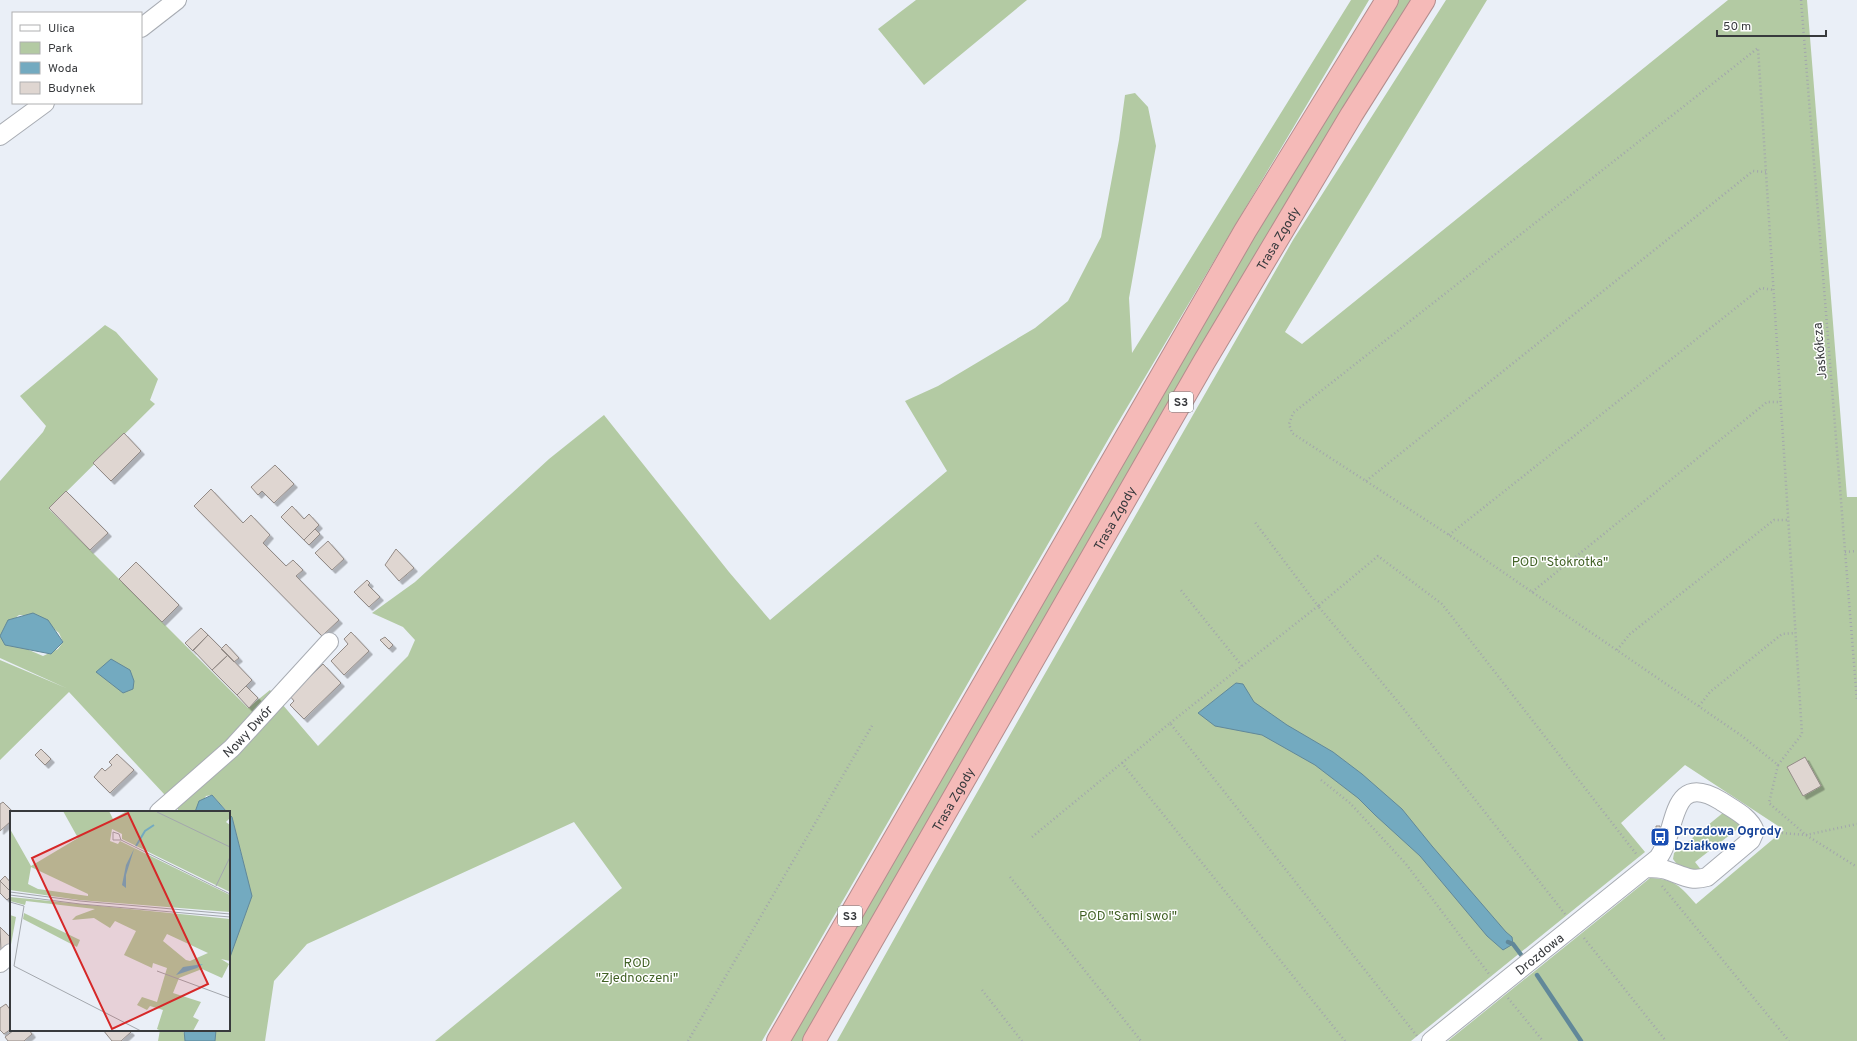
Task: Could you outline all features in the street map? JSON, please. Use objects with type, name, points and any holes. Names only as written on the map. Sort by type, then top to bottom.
[{"type":"highway","name":"S3","points":[[778,1041],[1241,238],[1387,0]]},
{"type":"highway","name":"Trasa Zgody","points":[[814,1041],[1204,362],[1352,114],[1424,0]]},
{"type":"street","points":[[142,27],[177,0]]},
{"type":"street","points":[[0,136],[44,104]]},
{"type":"street","name":"Nowy Dwór","points":[[160,811],[232,748],[330,642]]},
{"type":"street","name":"Drozdowa","points":[[1431,1041],[1658,858],[1665,848],[1676,807],[1686,795],[1699,792],[1712,796],[1744,815],[1756,831]]},
{"type":"street","points":[[1647,868],[1666,870],[1698,880],[1707,877],[1751,840],[1756,831]]},
{"type":"street","points":[[0,963],[10,953]]},
{"type":"path","name":"Jaskółcza","points":[[1801,0],[1857,701]]},
{"type":"path","points":[[1778,765],[1742,736],[1449,535],[1292,434],[1289,424],[1293,413],[1758,48],[1802,734],[1778,765],[1769,803],[1806,835],[1857,867]]},
{"type":"path","points":[[1366,481],[1753,171],[1766,172]]},
{"type":"path","points":[[1449,535],[1761,288],[1774,290]]},
{"type":"path","points":[[1532,592],[1767,402],[1781,402]]},
{"type":"path","points":[[1617,650],[1630,634],[1774,520],[1788,520]]},
{"type":"path","points":[[1254,521],[1318,606],[1399,703],[1666,1041]]},
{"type":"path","points":[[1845,552],[1857,552]]},
{"type":"path","points":[[1032,836],[1378,556],[1442,604],[1647,868],[1789,1041]]},
{"type":"path","points":[[1180,589],[1242,666]]},
{"type":"path","points":[[1699,706],[1710,692],[1782,634],[1795,632]]},
{"type":"path","points":[[1170,723],[1421,1041]]},
{"type":"path","points":[[688,1041],[873,724]]},
{"type":"path","points":[[1122,763],[1345,1041]]},
{"type":"path","points":[[1321,780],[1350,803],[1406,864],[1543,1041]]},
{"type":"path","points":[[1756,831],[1806,835],[1857,824]]},
{"type":"path","points":[[1010,877],[1141,1041]]},
{"type":"path","points":[[982,990],[1022,1041]]},
{"type":"green space","points":[[916,0],[1027,0],[924,85],[878,29]]},
{"type":"green space","name":"ROD \"Zjednoczeni\"","points":[[1351,0],[1369,0],[1113,431],[762,1041],[435,1041],[622,888],[574,822],[307,944],[274,981],[265,1041],[207,1041],[207,1031],[230,1031],[230,881],[243,861],[230,811],[227,811],[212,795],[206,796],[198,811],[178,811],[178,809],[69,692],[0,760],[0,660],[66,688],[0,658],[0,481],[43,432],[46,426],[20,396],[105,325],[116,332],[158,379],[150,400],[155,404],[49,509],[248,708],[270,690],[318,746],[408,656],[415,640],[403,627],[372,613],[415,582],[549,459],[604,415],[729,572],[770,620],[947,471],[905,401],[938,386],[1035,328],[1068,301],[1101,237],[1119,140],[1125,95],[1135,93],[1148,107],[1156,146],[1129,298],[1132,353]],"holes":[[[19,615],[39,616],[59,633],[63,642],[58,649],[43,656],[3,639],[5,626]]]},
{"type":"green space","points":[[1396,0],[1412,0],[804,1041],[788,1041],[1208,311]]},
{"type":"green space","points":[[1446,0],[1487,0],[1285,332],[1302,344],[1728,0],[1807,0],[1847,497],[1857,497],[1857,1041],[1448,1041],[1650,878],[1671,882],[1686,892],[1696,904],[1784,830],[1685,765],[1621,823],[1645,852],[1411,1041],[837,1041],[931,873],[1293,240]]},
{"type":"green space","points":[[1724,812],[1741,825],[1740,827],[1695,862],[1702,871],[1679,867],[1673,859],[1674,853]]},
{"type":"green space","points":[[160,1031],[183,1031],[186,1041],[158,1041]]},
{"type":"water","points":[[33,613],[48,620],[63,642],[51,654],[5,645],[0,636],[8,620]]},
{"type":"water","points":[[111,659],[130,670],[134,681],[133,689],[123,693],[96,672]]},
{"type":"water","points":[[1236,683],[1243,684],[1254,702],[1287,725],[1333,752],[1362,774],[1402,809],[1432,846],[1506,932],[1512,937],[1513,944],[1503,950],[1487,936],[1420,856],[1358,798],[1315,765],[1262,735],[1215,726],[1198,713]]},
{"type":"water","points":[[212,795],[226,811],[195,811],[199,801]]},
{"type":"water","points":[[230,815],[232,817],[252,896],[230,957]]},
{"type":"water","points":[[184,1031],[216,1031],[215,1041],[185,1041]]},
{"type":"building","points":[[124,433],[141,451],[111,481],[93,463]]},
{"type":"building","points":[[275,465],[294,484],[274,503],[262,491],[258,495],[251,487]]},
{"type":"building","points":[[211,489],[243,523],[251,515],[270,535],[263,543],[286,566],[293,560],[303,570],[296,576],[339,620],[322,636],[194,506]]},
{"type":"building","points":[[66,491],[108,533],[90,550],[49,508]]},
{"type":"building","points":[[292,506],[304,519],[309,514],[319,525],[304,540],[281,517]]},
{"type":"building","points":[[315,529],[320,534],[309,545],[304,540]]},
{"type":"building","points":[[328,541],[344,559],[332,570],[315,553]]},
{"type":"building","points":[[396,549],[414,568],[399,581],[385,565]]},
{"type":"building","points":[[136,562],[179,605],[162,622],[119,579]]},
{"type":"building","points":[[367,580],[370,583],[368,585],[380,597],[369,607],[354,592]]},
{"type":"building","points":[[201,628],[208,635],[193,651],[185,643]]},
{"type":"building","points":[[351,632],[369,651],[344,675],[331,661],[348,644],[344,639]]},
{"type":"building","points":[[208,635],[228,655],[212,670],[193,650]]},
{"type":"building","points":[[385,637],[393,645],[389,649],[380,640]]},
{"type":"building","points":[[226,644],[239,658],[234,662],[221,649]]},
{"type":"building","points":[[228,655],[252,680],[237,695],[212,670]]},
{"type":"building","points":[[323,664],[341,683],[304,719],[290,705],[294,701],[290,696]]},
{"type":"building","points":[[246,686],[258,698],[249,708],[237,695]]},
{"type":"building","points":[[41,749],[51,759],[45,765],[35,755]]},
{"type":"building","points":[[117,754],[134,770],[110,793],[94,777],[102,768],[105,771],[112,765],[109,762]]},
{"type":"building","points":[[1805,757],[1821,786],[1803,796],[1787,767]]},
{"type":"building","points":[[3,802],[12,811],[10,811],[10,822],[0,831],[0,804]]},
{"type":"building","points":[[1656,826],[1660,826],[1661,836],[1656,836]]},
{"type":"building","points":[[5,876],[10,882],[10,891],[0,881]]},
{"type":"building","points":[[0,881],[10,891],[10,897],[7,900],[0,893]]},
{"type":"building","points":[[0,927],[10,937],[10,944],[1,952]]},
{"type":"building","points":[[6,1004],[10,1010],[10,1030],[4,1034],[0,1030],[0,1008]]},
{"type":"building","points":[[13,1031],[30,1031],[32,1034],[24,1041],[8,1041],[5,1037]]},
{"type":"building","points":[[104,1031],[131,1032],[121,1041],[112,1041]]},
{"type":"waterway","points":[[1508,942],[1513,944],[1522,956]]},
{"type":"waterway","points":[[1537,975],[1581,1041]]},
{"type":"place","name":"Drozdowa Ogrody Działkowe","points":[[1660,837]]},
{"type":"park label","name":"POD \"Stokrotka\"","points":[[1560,561]]},
{"type":"park label","name":"POD \"Sami swoi\"","points":[[1128,915]]}]
